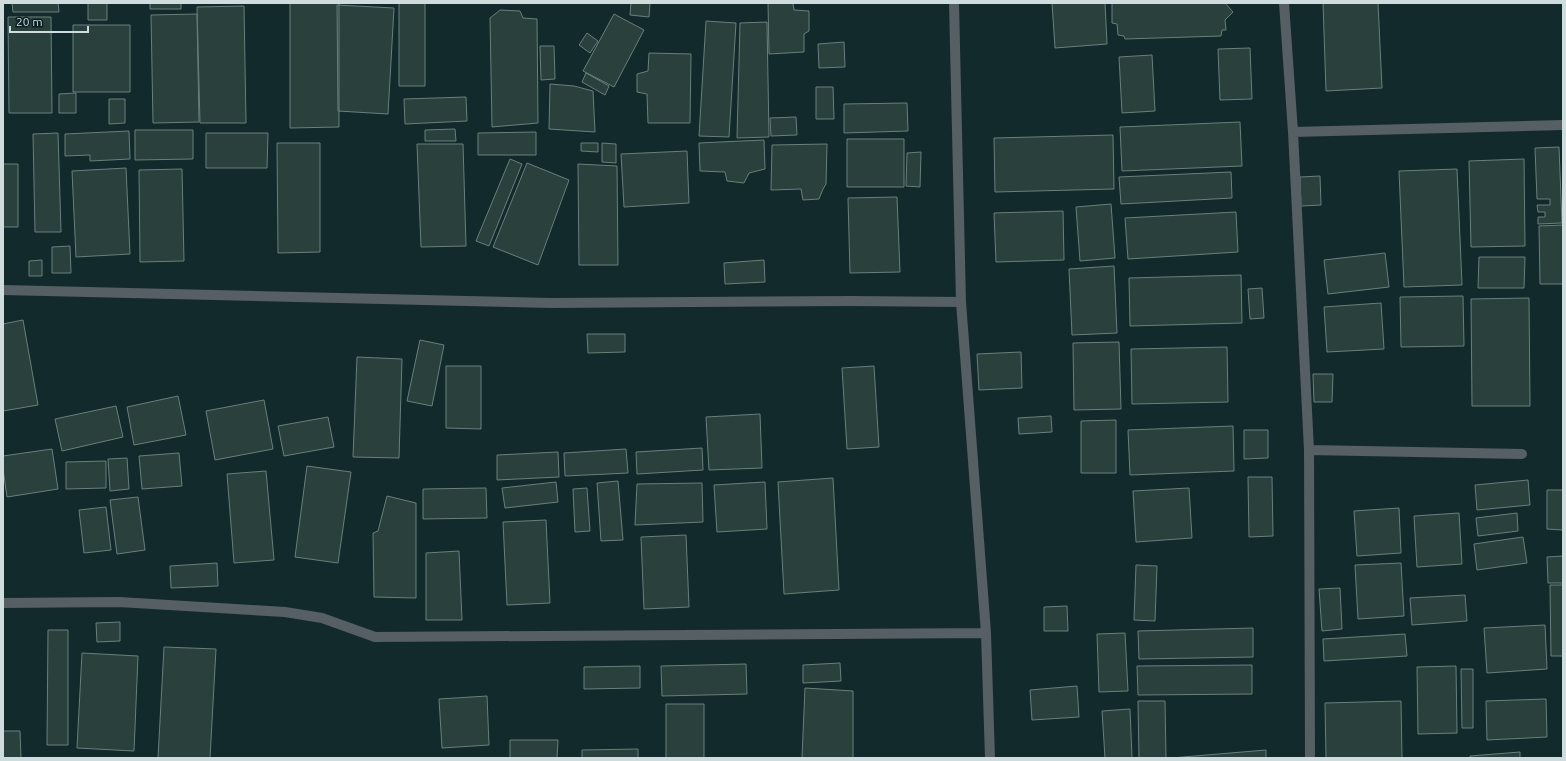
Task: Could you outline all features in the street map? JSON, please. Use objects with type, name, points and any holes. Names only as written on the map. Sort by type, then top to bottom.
[{"type":"street","points":[[954,3],[961,302],[986,633],[990,758]]},
{"type":"street","points":[[1284,3],[1293,132],[1309,450],[1310,758]]},
{"type":"street","points":[[1293,132],[1563,125]]},
{"type":"street","points":[[3,290],[552,303],[843,301],[961,302]]},
{"type":"street","points":[[1309,450],[1522,454]]},
{"type":"street","points":[[3,603],[119,602],[285,612],[322,618],[375,637],[986,633]]},
{"type":"building","points":[[12,3],[58,3],[59,12],[13,12]]},
{"type":"building","points":[[88,3],[107,3],[107,20],[88,20]]},
{"type":"building","points":[[150,3],[181,3],[181,9],[150,9]]},
{"type":"building","points":[[290,3],[339,3],[339,127],[290,128]]},
{"type":"building","points":[[399,3],[425,3],[425,86],[399,86]]},
{"type":"building","points":[[631,3],[650,3],[649,17],[630,15]]},
{"type":"building","points":[[768,3],[793,3],[794,10],[809,11],[809,31],[804,34],[804,52],[769,54]]},
{"type":"building","points":[[1052,3],[1105,3],[1107,44],[1055,48]]},
{"type":"building","points":[[1112,3],[1225,3],[1233,12],[1225,20],[1226,30],[1222,30],[1221,36],[1125,39],[1124,36],[1118,35],[1117,24],[1112,23]]},
{"type":"building","points":[[1323,3],[1378,3],[1382,88],[1326,91]]},
{"type":"building","points":[[337,5],[394,8],[388,114],[338,111]]},
{"type":"building","points":[[244,6],[246,123],[200,123],[197,7]]},
{"type":"building","points":[[500,10],[520,11],[523,18],[537,19],[538,123],[492,127],[490,18]]},
{"type":"building","points":[[197,14],[199,122],[153,123],[151,15]]},
{"type":"building","points":[[614,14],[644,30],[614,87],[583,71]]},
{"type":"building","points":[[8,17],[51,17],[52,113],[9,113]]},
{"type":"building","points":[[706,21],[736,23],[729,137],[699,136]]},
{"type":"building","points":[[767,22],[769,137],[737,138],[740,23]]},
{"type":"building","points":[[73,25],[130,25],[130,92],[73,92]]},
{"type":"building","points":[[587,33],[598,41],[590,53],[579,45]]},
{"type":"building","points":[[844,42],[845,67],[819,68],[818,44]]},
{"type":"building","points":[[540,46],[554,46],[555,79],[541,80]]},
{"type":"building","points":[[1250,48],[1252,99],[1220,100],[1218,49]]},
{"type":"building","points":[[649,53],[691,54],[690,123],[648,123],[647,94],[637,92],[637,74],[648,71]]},
{"type":"building","points":[[1152,55],[1155,111],[1122,113],[1119,57]]},
{"type":"building","points":[[586,73],[609,86],[605,95],[582,82]]},
{"type":"building","points":[[550,84],[574,86],[593,91],[595,132],[549,129]]},
{"type":"building","points":[[816,87],[833,87],[834,119],[816,119]]},
{"type":"building","points":[[76,93],[76,113],[59,113],[59,94]]},
{"type":"building","points":[[466,97],[467,121],[405,124],[404,99]]},
{"type":"building","points":[[109,99],[125,99],[125,123],[109,124]]},
{"type":"building","points":[[907,103],[908,131],[844,133],[844,104]]},
{"type":"building","points":[[796,117],[797,135],[771,136],[770,118]]},
{"type":"building","points":[[1240,122],[1242,166],[1122,171],[1120,127]]},
{"type":"building","points":[[455,129],[456,141],[425,141],[425,130]]},
{"type":"building","points":[[135,130],[193,130],[193,159],[135,160]]},
{"type":"building","points":[[129,131],[130,159],[90,161],[90,155],[65,156],[65,134]]},
{"type":"building","points":[[536,132],[536,155],[478,155],[478,133]]},
{"type":"building","points":[[58,133],[61,232],[35,232],[33,134]]},
{"type":"building","points":[[206,133],[268,133],[267,168],[206,168]]},
{"type":"building","points":[[1113,135],[1114,189],[995,192],[994,138]]},
{"type":"building","points":[[847,139],[904,139],[904,187],[847,187]]},
{"type":"building","points":[[764,140],[765,169],[749,173],[744,183],[727,181],[725,172],[700,171],[699,143]]},
{"type":"building","points":[[277,143],[320,143],[320,252],[278,253]]},
{"type":"building","points":[[581,143],[598,143],[598,152],[581,151]]},
{"type":"building","points":[[602,143],[616,144],[616,163],[602,162]]},
{"type":"building","points":[[417,144],[463,144],[466,246],[421,247]]},
{"type":"building","points":[[827,144],[826,184],[819,199],[803,200],[801,189],[771,190],[772,145]]},
{"type":"building","points":[[1559,147],[1562,223],[1538,224],[1538,217],[1545,217],[1545,212],[1538,212],[1537,205],[1550,205],[1550,199],[1537,199],[1535,148]]},
{"type":"building","points":[[687,151],[689,203],[624,207],[621,154]]},
{"type":"building","points":[[921,152],[920,187],[906,186],[907,153]]},
{"type":"building","points":[[510,159],[522,164],[489,246],[476,241]]},
{"type":"building","points":[[1524,159],[1525,246],[1471,247],[1469,161]]},
{"type":"building","points":[[527,163],[569,180],[538,265],[493,247]]},
{"type":"building","points":[[3,164],[18,164],[18,227],[3,227]]},
{"type":"building","points":[[578,164],[617,166],[618,265],[579,265]]},
{"type":"building","points":[[126,168],[130,254],[76,257],[72,171]]},
{"type":"building","points":[[182,169],[184,261],[140,262],[139,170]]},
{"type":"building","points":[[1457,169],[1462,285],[1404,287],[1399,171]]},
{"type":"building","points":[[1231,172],[1232,198],[1121,204],[1119,177]]},
{"type":"building","points":[[1320,176],[1321,205],[1301,206],[1300,177]]},
{"type":"building","points":[[897,197],[900,272],[850,273],[848,198]]},
{"type":"building","points":[[1111,204],[1115,258],[1080,261],[1076,207]]},
{"type":"building","points":[[1063,211],[1064,260],[996,262],[994,213]]},
{"type":"building","points":[[1236,212],[1238,252],[1128,259],[1125,218]]},
{"type":"building","points":[[1563,225],[1563,284],[1540,284],[1539,226]]},
{"type":"building","points":[[70,246],[71,273],[52,273],[52,247]]},
{"type":"building","points":[[1385,253],[1389,287],[1328,294],[1324,260]]},
{"type":"building","points":[[1479,257],[1525,257],[1524,288],[1478,288]]},
{"type":"building","points":[[42,260],[42,276],[29,276],[29,261]]},
{"type":"building","points":[[764,260],[765,282],[725,284],[724,263]]},
{"type":"building","points":[[1114,266],[1117,333],[1072,335],[1069,269]]},
{"type":"building","points":[[1241,275],[1242,323],[1130,326],[1129,278]]},
{"type":"building","points":[[1262,288],[1264,318],[1250,319],[1248,289]]},
{"type":"building","points":[[1463,296],[1464,346],[1401,347],[1400,297]]},
{"type":"building","points":[[1529,298],[1530,406],[1472,406],[1471,299]]},
{"type":"building","points":[[1381,303],[1384,349],[1327,352],[1324,307]]},
{"type":"building","points":[[23,320],[38,405],[3,411],[3,324]]},
{"type":"building","points":[[587,334],[625,334],[625,352],[588,353]]},
{"type":"building","points":[[420,340],[444,345],[432,406],[407,401]]},
{"type":"building","points":[[1119,342],[1121,409],[1074,410],[1073,343]]},
{"type":"building","points":[[1227,347],[1228,402],[1132,404],[1131,349]]},
{"type":"building","points":[[1021,352],[1022,388],[979,390],[977,354]]},
{"type":"building","points":[[357,357],[402,359],[399,458],[353,457]]},
{"type":"building","points":[[446,366],[481,366],[481,429],[446,428]]},
{"type":"building","points":[[874,366],[879,447],[847,449],[842,368]]},
{"type":"building","points":[[1313,374],[1333,374],[1332,402],[1314,402]]},
{"type":"building","points":[[178,396],[186,435],[134,445],[127,407]]},
{"type":"building","points":[[264,400],[273,449],[215,460],[206,411]]},
{"type":"building","points":[[116,406],[123,437],[62,451],[55,419]]},
{"type":"building","points":[[760,414],[762,468],[709,470],[706,417]]},
{"type":"building","points":[[1051,416],[1052,432],[1019,434],[1018,418]]},
{"type":"building","points":[[328,417],[334,447],[284,456],[278,426]]},
{"type":"building","points":[[1116,420],[1116,473],[1081,473],[1081,421]]},
{"type":"building","points":[[1233,426],[1234,471],[1130,475],[1128,430]]},
{"type":"building","points":[[1244,430],[1268,430],[1268,458],[1244,459]]},
{"type":"building","points":[[702,448],[703,470],[637,474],[636,452]]},
{"type":"building","points":[[52,449],[58,489],[7,497],[3,469],[3,456]]},
{"type":"building","points":[[626,449],[628,473],[565,476],[564,453]]},
{"type":"building","points":[[558,452],[559,477],[497,480],[497,455]]},
{"type":"building","points":[[179,453],[182,486],[142,489],[139,456]]},
{"type":"building","points":[[127,458],[129,489],[110,491],[108,459]]},
{"type":"building","points":[[106,461],[106,488],[66,489],[66,462]]},
{"type":"building","points":[[307,466],[351,472],[338,563],[295,557]]},
{"type":"building","points":[[266,471],[274,560],[234,563],[227,474]]},
{"type":"building","points":[[1248,477],[1272,477],[1273,536],[1249,537]]},
{"type":"building","points":[[833,478],[839,590],[784,594],[778,482]]},
{"type":"building","points":[[1528,480],[1530,505],[1477,510],[1475,485]]},
{"type":"building","points":[[618,481],[623,540],[601,541],[597,483]]},
{"type":"building","points":[[556,482],[558,502],[505,508],[502,488]]},
{"type":"building","points":[[765,482],[767,529],[717,532],[714,485]]},
{"type":"building","points":[[702,483],[703,522],[635,525],[637,484]]},
{"type":"building","points":[[486,488],[487,518],[423,519],[423,489]]},
{"type":"building","points":[[587,488],[590,531],[575,532],[573,489]]},
{"type":"building","points":[[1189,488],[1192,538],[1136,542],[1133,491]]},
{"type":"building","points":[[1547,490],[1563,490],[1563,530],[1547,529]]},
{"type":"building","points":[[387,496],[416,503],[416,598],[374,597],[373,533],[378,531]]},
{"type":"building","points":[[138,497],[145,550],[117,554],[110,500]]},
{"type":"building","points":[[106,507],[111,550],[84,553],[79,510]]},
{"type":"building","points":[[1399,508],[1401,553],[1357,556],[1354,511]]},
{"type":"building","points":[[1459,513],[1462,564],[1417,567],[1414,516]]},
{"type":"building","points":[[1517,513],[1518,531],[1478,536],[1476,518]]},
{"type":"building","points":[[546,520],[550,603],[507,605],[503,522]]},
{"type":"building","points":[[686,535],[689,607],[644,609],[641,537]]},
{"type":"building","points":[[1523,537],[1527,563],[1477,570],[1474,544]]},
{"type":"building","points":[[459,551],[462,620],[426,620],[426,553]]},
{"type":"building","points":[[1563,556],[1563,583],[1548,583],[1547,557]]},
{"type":"building","points":[[217,563],[218,586],[171,588],[170,566]]},
{"type":"building","points":[[1401,563],[1404,616],[1358,619],[1355,565]]},
{"type":"building","points":[[1136,565],[1157,566],[1155,621],[1134,620]]},
{"type":"building","points":[[1550,585],[1563,585],[1563,656],[1551,656]]},
{"type":"building","points":[[1340,588],[1342,629],[1322,631],[1319,589]]},
{"type":"building","points":[[1465,595],[1467,621],[1412,625],[1410,598]]},
{"type":"building","points":[[1067,606],[1068,631],[1044,631],[1044,607]]},
{"type":"building","points":[[120,622],[120,641],[97,642],[96,623]]},
{"type":"building","points":[[1545,625],[1547,669],[1487,673],[1484,628]]},
{"type":"building","points":[[1253,628],[1253,657],[1139,659],[1138,631]]},
{"type":"building","points":[[48,630],[68,630],[68,745],[47,745]]},
{"type":"building","points":[[1125,633],[1128,691],[1099,692],[1097,634]]},
{"type":"building","points":[[1405,634],[1407,656],[1324,661],[1323,639]]},
{"type":"building","points":[[164,647],[216,649],[210,758],[158,758]]},
{"type":"building","points":[[82,653],[138,656],[134,751],[77,748]]},
{"type":"building","points":[[840,663],[841,681],[803,683],[803,665]]},
{"type":"building","points":[[746,664],[747,694],[662,696],[661,666]]},
{"type":"building","points":[[1252,665],[1252,694],[1138,695],[1137,666]]},
{"type":"building","points":[[640,666],[640,688],[584,689],[584,667]]},
{"type":"building","points":[[1456,666],[1457,733],[1418,734],[1417,667]]},
{"type":"building","points":[[1461,669],[1473,669],[1473,728],[1462,728]]},
{"type":"building","points":[[1077,686],[1079,717],[1032,720],[1030,690]]},
{"type":"building","points":[[805,688],[853,691],[853,758],[802,758]]},
{"type":"building","points":[[487,696],[489,745],[442,748],[439,699]]},
{"type":"building","points":[[1546,699],[1547,737],[1487,740],[1486,701]]},
{"type":"building","points":[[1138,701],[1165,701],[1166,758],[1139,758]]},
{"type":"building","points":[[1401,701],[1402,758],[1326,758],[1325,703]]},
{"type":"building","points":[[666,704],[704,704],[704,758],[666,758]]},
{"type":"building","points":[[1130,709],[1132,758],[1105,758],[1102,711]]},
{"type":"building","points":[[3,731],[20,731],[21,758],[3,758]]},
{"type":"building","points":[[510,740],[558,740],[557,758],[510,758]]},
{"type":"building","points":[[638,749],[638,758],[582,758],[582,750]]},
{"type":"building","points":[[1266,750],[1266,758],[1171,758]]},
{"type":"building","points":[[1520,752],[1520,758],[1470,758],[1470,756]]}]
